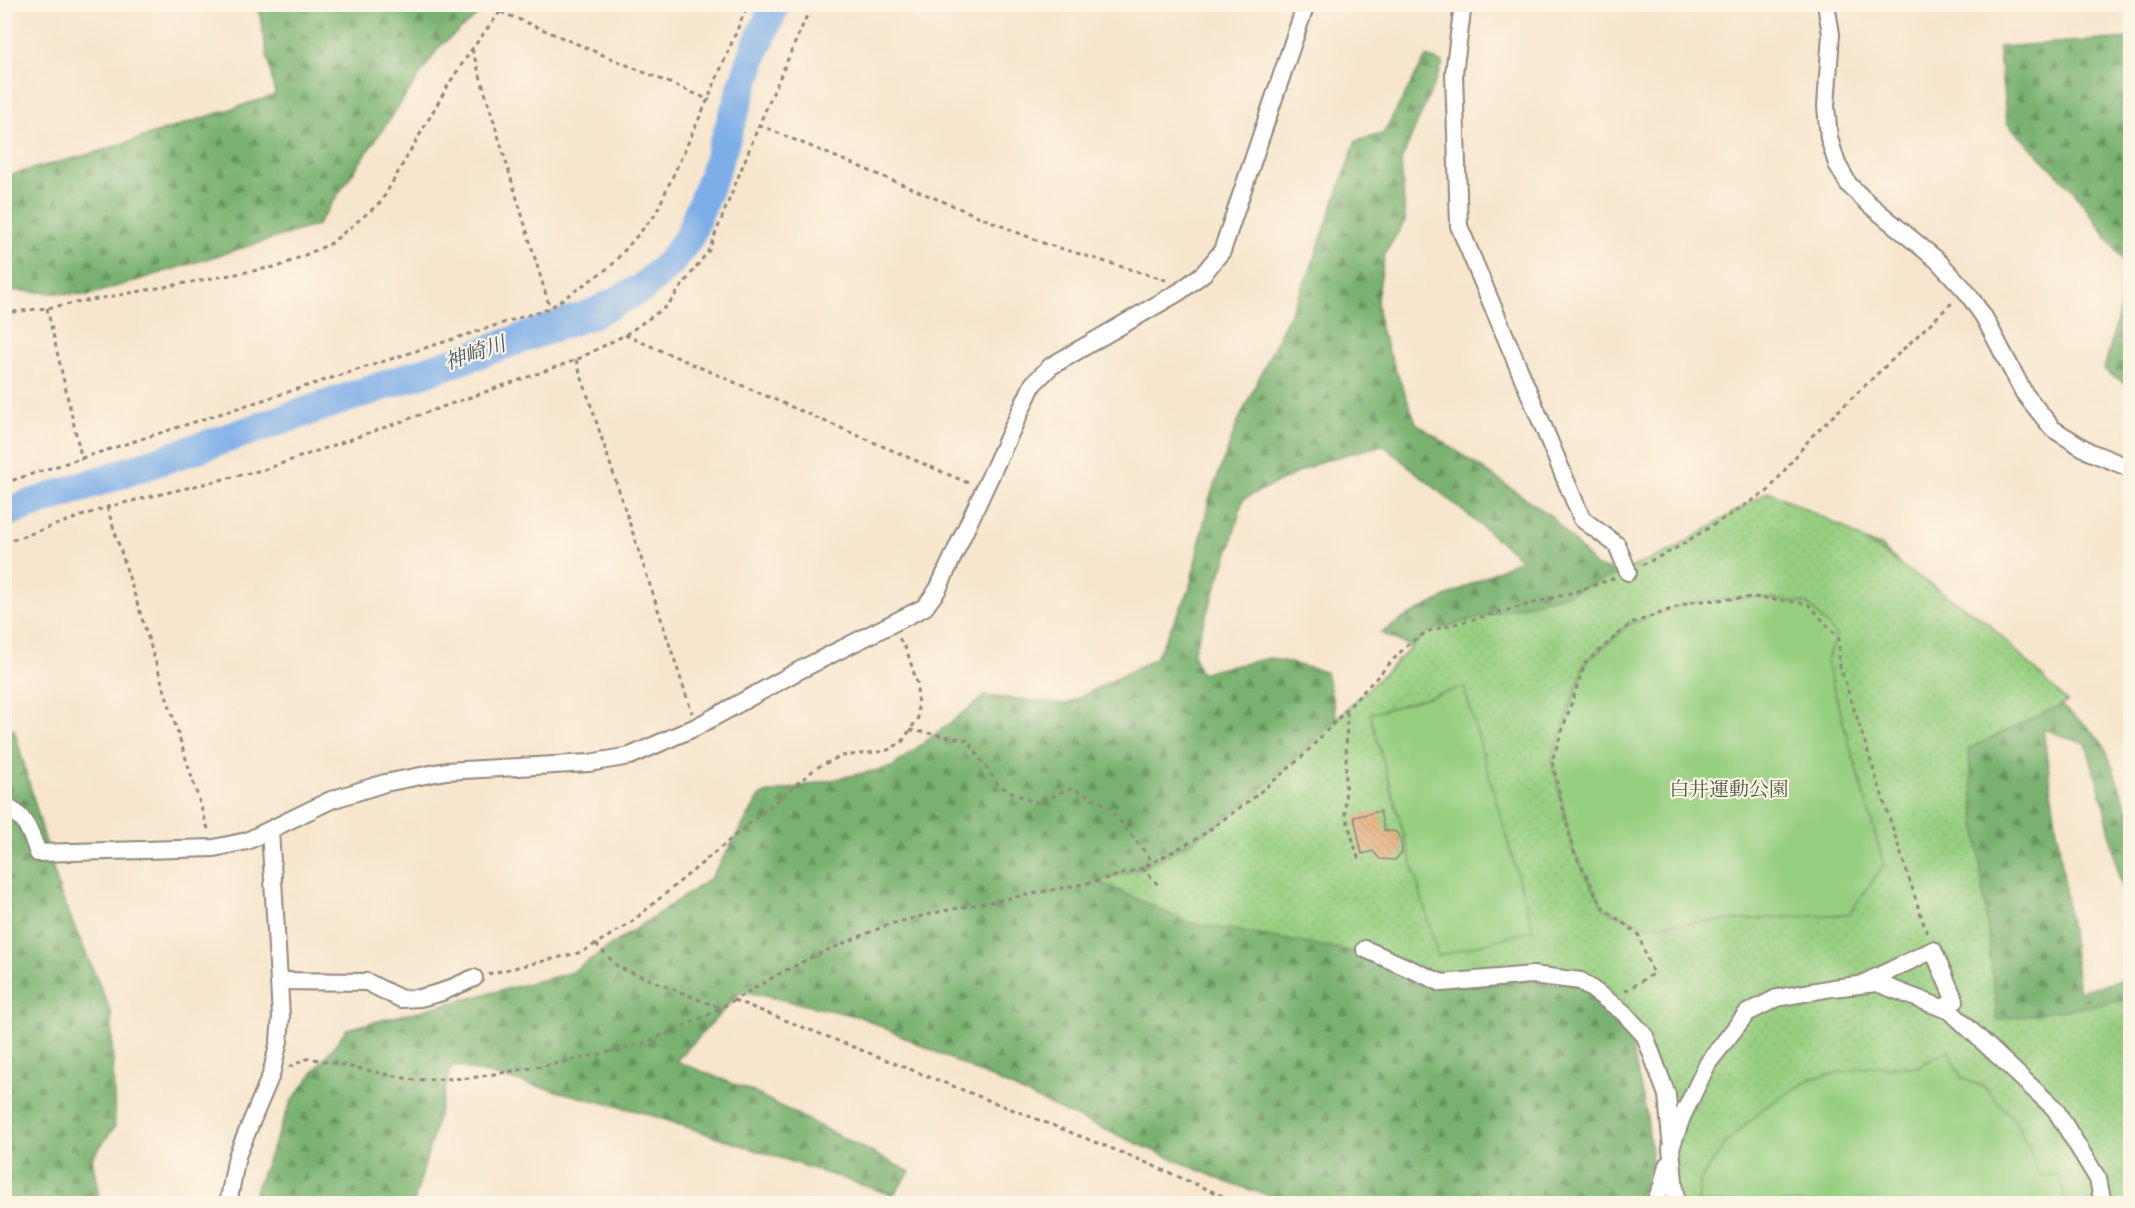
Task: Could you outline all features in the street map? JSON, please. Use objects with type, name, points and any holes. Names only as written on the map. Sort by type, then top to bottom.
[{"type":"street","points":[[4,806],[22,818],[38,853],[214,848],[247,841],[331,800],[385,783],[446,771],[589,763],[630,756],[696,728],[800,670],[925,607],[938,589],[1033,384],[1052,366],[1179,292],[1204,273],[1222,251],[1306,4]]},
{"type":"street","points":[[1463,4],[1454,73],[1459,226],[1582,519],[1617,545],[1628,572]]},
{"type":"street","points":[[1826,4],[1831,34],[1826,106],[1829,138],[1837,164],[1849,185],[1938,260],[1965,290],[1984,317],[2024,393],[2053,429],[2090,452],[2130,468]]},
{"type":"street","points":[[228,1203],[237,1156],[271,1075],[279,1041],[279,981],[270,830]]},
{"type":"street","points":[[1365,949],[1442,983],[1532,975],[1581,981],[1623,1012],[1645,1036],[1667,1095],[1676,1203]]},
{"type":"street","points":[[1860,985],[1933,950],[1955,1001],[1942,1008]]},
{"type":"street","points":[[279,981],[367,982],[401,999],[420,998],[442,992],[474,978]]},
{"type":"street","points":[[1654,1203],[1662,1186],[1671,1148],[1682,1117],[1708,1063],[1747,1013],[1777,998],[1877,983],[1950,1011],[2055,1109],[2098,1179],[2103,1203]]},
{"type":"path","points":[[4,313],[47,308],[280,266],[330,244],[381,202],[450,82],[472,48],[506,4]]},
{"type":"path","points":[[4,483],[82,460],[550,308],[611,266],[655,215],[709,100],[748,4]]},
{"type":"path","points":[[4,543],[107,507],[266,469],[576,360],[625,335],[667,306],[709,250],[759,125],[812,4]]},
{"type":"path","points":[[501,12],[709,100]]},
{"type":"path","points":[[472,48],[550,308]]},
{"type":"path","points":[[759,125],[1043,243],[1167,280]]},
{"type":"path","points":[[271,1075],[309,1058],[414,1080],[471,1078],[565,1062],[643,1044],[720,1008],[814,956],[887,926],[938,912],[1098,881],[1142,868],[1198,838],[1253,798],[1301,758],[1409,643],[1429,631],[1571,593],[1628,572],[1673,550],[1768,491],[1812,436],[1965,290]]},
{"type":"path","points":[[47,308],[82,460]]},
{"type":"path","points":[[625,335],[984,490]]},
{"type":"path","points":[[576,360],[696,728]]},
{"type":"path","points":[[107,507],[214,848]]},
{"type":"path","points":[[1625,991],[1653,975],[1638,934],[1604,909],[1573,850],[1552,761],[1585,663],[1630,624],[1691,602],[1756,597],[1808,604],[1839,639],[1839,663],[1933,950]]},
{"type":"path","points":[[474,978],[502,969],[582,952],[629,924],[816,768],[841,756],[886,751],[902,742],[918,718],[917,682],[907,651],[890,624]]},
{"type":"path","points":[[1347,710],[1345,813],[1359,861]]},
{"type":"path","points":[[910,730],[967,740],[999,786],[1035,803],[1072,788],[1107,805],[1153,862]]},
{"type":"path","points":[[1142,868],[1160,887]]},
{"type":"path","points":[[596,944],[618,967],[720,1008]]},
{"type":"path","points":[[735,1000],[1133,1157],[1241,1203]]},
{"type":"green space","points":[[258,5],[490,5],[439,47],[317,225],[89,295],[5,290],[5,176],[94,153],[275,95]]},
{"type":"green space","points":[[2130,38],[2130,270],[2074,191],[2007,123],[1998,47]]},
{"type":"green space","points":[[1426,57],[1443,63],[1401,161],[1405,221],[1385,253],[1377,299],[1380,329],[1416,423],[1551,516],[1596,567],[1652,577],[1783,517],[1881,546],[1974,637],[2088,727],[2105,747],[2130,816],[2130,925],[2102,797],[2086,744],[2043,729],[2079,991],[2130,978],[2130,1104],[1589,966],[1631,1043],[1647,1116],[1652,1162],[1637,1203],[1296,1203],[1231,1184],[1069,1114],[861,1017],[742,991],[676,1061],[751,1091],[910,1172],[893,1195],[641,1112],[452,1065],[414,1203],[253,1204],[255,1191],[291,1102],[347,1029],[570,973],[711,878],[761,795],[892,767],[985,696],[1067,704],[1156,658],[1189,591],[1209,500],[1238,422],[1310,271],[1356,141],[1383,134]],"holes":[[[1383,445],[1521,559],[1406,617],[1381,633],[1482,680],[1350,776],[1326,672],[1270,658],[1200,673],[1193,653],[1230,547],[1243,499],[1322,461]]]},
{"type":"green space","points":[[2130,270],[2130,386],[2104,370]]},
{"type":"green space","name":"白井運動公園","points":[[1768,491],[1845,528],[1987,622],[2067,702],[1968,749],[1997,1020],[2130,1000],[2130,1203],[1654,1203],[1671,1148],[1645,1036],[1581,981],[1442,983],[1362,953],[1187,922],[1098,881],[1142,868],[1198,838],[1253,798],[1429,631],[1571,593],[1673,550]]},
{"type":"green space","points":[[1756,597],[1808,604],[1836,635],[1826,662],[1884,865],[1849,914],[1643,925],[1604,909],[1573,850],[1552,761],[1585,663],[1630,624],[1691,602]]},
{"type":"green space","points":[[1464,687],[1533,930],[1438,956],[1370,714]]},
{"type":"green space","points":[[14,729],[60,893],[111,1012],[115,1126],[92,1158],[100,1203],[5,1203],[4,731]]},
{"type":"green space","points":[[1949,1050],[1961,1078],[1984,1087],[2018,1124],[2040,1176],[2059,1175],[2067,1203],[1698,1203],[1700,1181],[1727,1141],[1765,1107],[1813,1078],[1870,1067],[1917,1067]]},
{"type":"building","points":[[1380,811],[1384,830],[1396,832],[1401,840],[1402,852],[1395,860],[1380,859],[1373,851],[1362,854],[1354,817]]},
{"type":"waterway","name":"神崎川","points":[[4,513],[594,313],[642,288],[670,263],[689,237],[714,173],[756,47],[776,4]]}]
